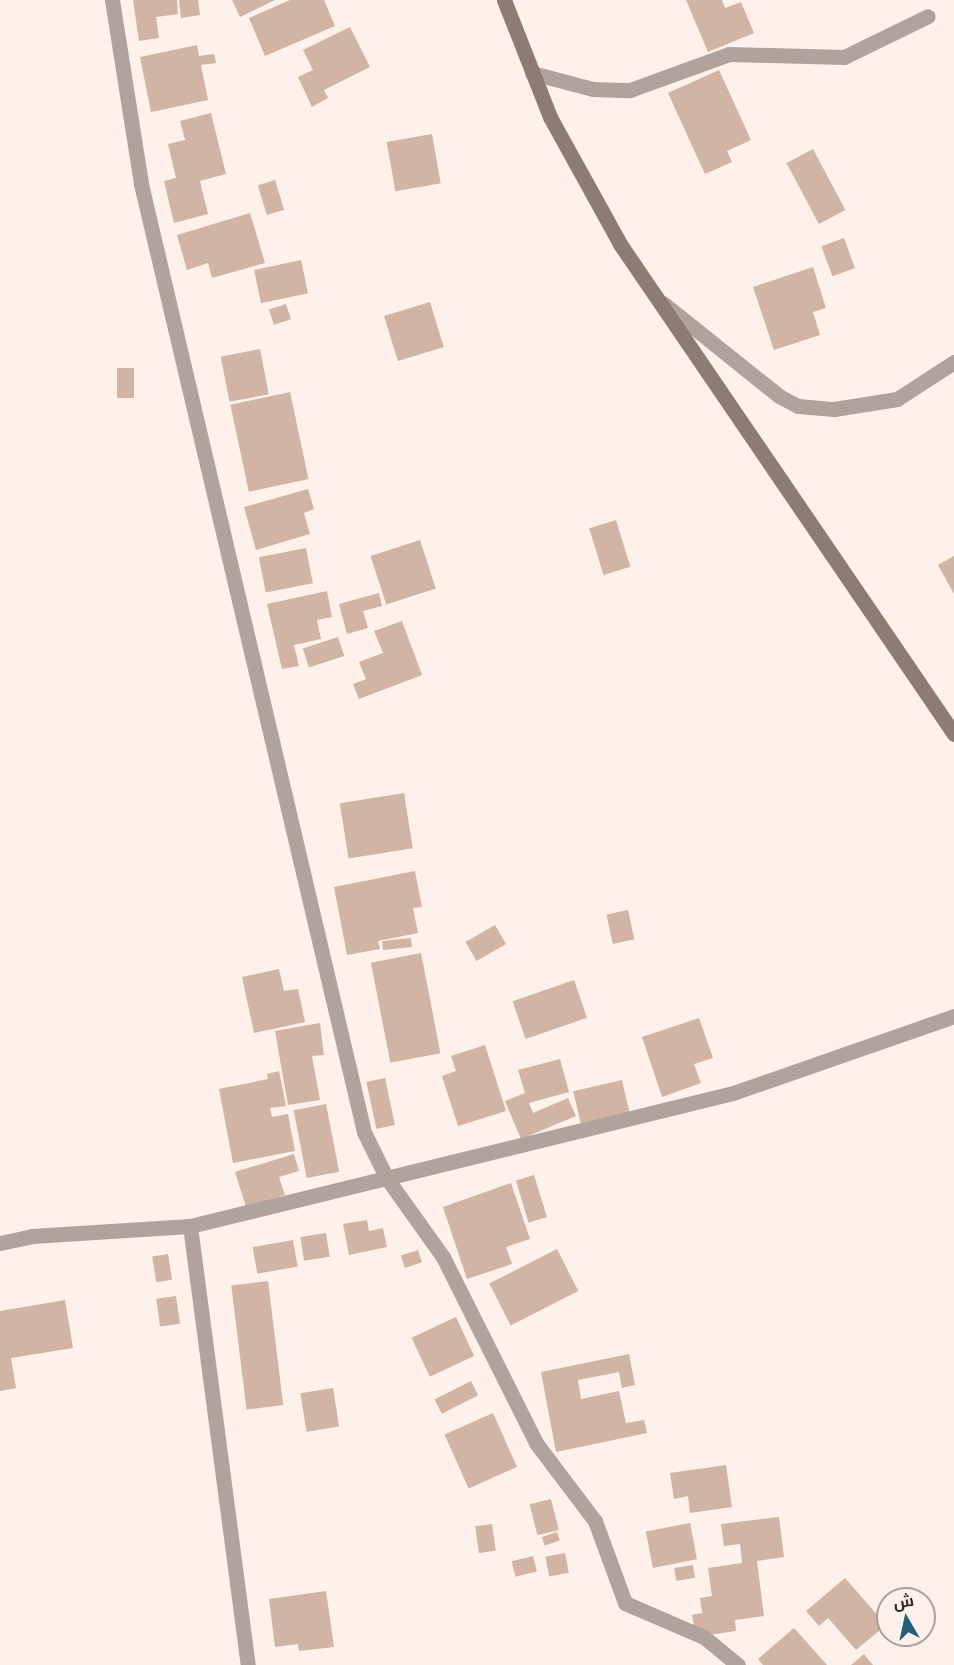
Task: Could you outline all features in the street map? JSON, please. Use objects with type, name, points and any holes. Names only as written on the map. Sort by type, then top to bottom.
[{"type":"main road","points":[[504,0],[532,73],[577,169],[658,299],[954,734]]},
{"type":"street","points":[[112,0],[141,184],[364,1132],[386,1177],[443,1257],[536,1443],[595,1521],[625,1603],[704,1637],[738,1665]]},
{"type":"street","points":[[532,73],[593,89],[630,90],[729,54],[844,57],[928,16]]},
{"type":"street","points":[[658,299],[779,396],[798,406],[834,409],[897,399],[954,362]]},
{"type":"street","points":[[0,1243],[32,1236],[190,1226],[733,1093],[954,1016]]},
{"type":"street","points":[[190,1226],[248,1665]]},
{"type":"building","points":[[133,0],[177,0],[178,14],[156,17],[159,38],[139,41]]},
{"type":"building","points":[[179,0],[198,0],[200,15],[181,18]]},
{"type":"building","points":[[232,0],[275,0],[240,17]]},
{"type":"building","points":[[290,0],[324,0],[335,26],[265,56],[249,18]]},
{"type":"building","points":[[686,0],[722,0],[725,8],[741,2],[754,33],[708,52]]},
{"type":"building","points":[[350,27],[370,67],[324,90],[328,98],[312,107],[298,77],[313,70],[303,50]]},
{"type":"building","points":[[197,45],[199,56],[214,54],[216,63],[201,65],[208,100],[151,112],[140,57]]},
{"type":"building","points":[[719,70],[751,140],[727,151],[732,162],[705,174],[668,93]]},
{"type":"building","points":[[211,113],[226,174],[200,181],[208,214],[174,223],[164,181],[176,178],[168,144],[185,140],[180,121]]},
{"type":"building","points":[[432,134],[441,183],[395,191],[387,142]]},
{"type":"building","points":[[813,149],[845,210],[819,224],[787,163]]},
{"type":"building","points":[[275,180],[284,210],[267,215],[258,185]]},
{"type":"building","points":[[250,213],[265,263],[212,278],[208,263],[187,270],[177,235]]},
{"type":"building","points":[[844,238],[855,268],[832,276],[821,246]]},
{"type":"building","points":[[301,260],[308,293],[261,303],[254,270]]},
{"type":"building","points":[[813,267],[826,308],[813,312],[820,335],[774,350],[753,287]]},
{"type":"building","points":[[430,302],[444,347],[398,361],[384,316]]},
{"type":"building","points":[[286,304],[291,319],[274,325],[269,310]]},
{"type":"building","points":[[260,349],[269,394],[230,402],[221,357]]},
{"type":"building","points":[[117,368],[134,368],[134,398],[117,398]]},
{"type":"building","points":[[290,392],[309,479],[249,492],[230,405]]},
{"type":"building","points":[[308,489],[314,509],[304,513],[310,534],[256,550],[244,507]]},
{"type":"building","points":[[616,520],[630,567],[604,575],[589,528]]},
{"type":"building","points":[[420,540],[436,589],[386,605],[371,556]]},
{"type":"building","points":[[306,548],[313,583],[266,592],[259,557]]},
{"type":"building","points":[[954,556],[954,594],[938,565]]},
{"type":"building","points":[[327,591],[332,617],[317,620],[321,639],[294,645],[299,666],[282,669],[267,604]]},
{"type":"building","points":[[379,593],[382,606],[363,611],[368,628],[347,634],[339,604]]},
{"type":"building","points":[[402,621],[422,675],[359,699],[353,684],[366,679],[359,662],[383,653],[374,631]]},
{"type":"building","points":[[338,637],[344,656],[309,667],[303,648]]},
{"type":"building","points":[[404,793],[413,848],[349,858],[340,803]]},
{"type":"building","points":[[415,871],[422,907],[413,908],[418,933],[378,941],[380,949],[347,955],[334,887]]},
{"type":"building","points":[[628,910],[634,939],[613,944],[606,915]]},
{"type":"building","points":[[495,925],[506,944],[477,961],[466,942]]},
{"type":"building","points":[[411,938],[412,947],[383,950],[382,941]]},
{"type":"building","points":[[421,953],[440,1053],[390,1063],[371,963]]},
{"type":"building","points":[[279,969],[284,991],[298,989],[305,1022],[254,1033],[242,977]]},
{"type":"building","points":[[574,980],[587,1018],[526,1039],[513,1001]]},
{"type":"building","points":[[699,1018],[713,1058],[694,1064],[701,1083],[662,1097],[642,1037]]},
{"type":"building","points":[[320,1023],[324,1055],[312,1056],[320,1100],[288,1105],[275,1031]]},
{"type":"building","points":[[485,1045],[506,1111],[458,1126],[442,1076],[456,1071],[451,1056]]},
{"type":"building","points":[[560,1059],[569,1092],[529,1103],[533,1113],[568,1098],[576,1116],[521,1139],[505,1101],[525,1093],[518,1070]]},
{"type":"building","points":[[279,1071],[286,1106],[270,1108],[272,1117],[288,1114],[295,1151],[233,1163],[219,1089],[268,1079],[267,1074]]},
{"type":"building","points":[[385,1078],[395,1125],[376,1129],[366,1082]]},
{"type":"building","points":[[622,1080],[630,1114],[581,1125],[573,1091]]},
{"type":"building","points":[[326,1104],[339,1172],[307,1178],[294,1110]]},
{"type":"building","points":[[294,1154],[299,1171],[279,1177],[285,1195],[246,1207],[235,1172]]},
{"type":"building","points":[[534,1175],[547,1217],[529,1223],[516,1181]]},
{"type":"building","points":[[511,1183],[530,1239],[506,1247],[512,1264],[467,1279],[443,1207]]},
{"type":"building","points":[[367,1220],[369,1231],[383,1228],[387,1247],[349,1255],[343,1224]]},
{"type":"building","points":[[326,1233],[330,1257],[304,1261],[300,1237]]},
{"type":"building","points":[[293,1240],[298,1267],[257,1274],[253,1247]]},
{"type":"building","points":[[557,1249],[578,1291],[511,1325],[489,1284]]},
{"type":"building","points":[[418,1250],[422,1262],[405,1268],[401,1256]]},
{"type":"building","points":[[168,1254],[172,1280],[156,1282],[152,1257]]},
{"type":"building","points":[[268,1281],[283,1405],[247,1410],[231,1286]]},
{"type":"building","points":[[176,1296],[180,1324],[160,1327],[156,1299]]},
{"type":"building","points":[[65,1300],[73,1348],[11,1358],[16,1388],[0,1391],[0,1311]]},
{"type":"building","points":[[456,1317],[474,1356],[430,1377],[412,1338]]},
{"type":"building","points":[[629,1354],[635,1385],[622,1388],[619,1372],[578,1380],[581,1399],[619,1391],[626,1423],[644,1420],[647,1433],[556,1452],[541,1372]]},
{"type":"building","points":[[471,1381],[478,1395],[442,1414],[434,1400]]},
{"type":"building","points":[[333,1388],[339,1427],[307,1432],[300,1393]]},
{"type":"building","points":[[493,1413],[517,1467],[469,1488],[445,1435]]},
{"type":"building","points":[[726,1465],[732,1507],[690,1513],[688,1496],[674,1499],[670,1473]]},
{"type":"building","points":[[551,1499],[559,1530],[537,1535],[530,1504]]},
{"type":"building","points":[[779,1517],[784,1557],[757,1561],[764,1616],[735,1620],[736,1631],[696,1637],[692,1615],[702,1613],[700,1598],[712,1596],[708,1568],[742,1563],[740,1544],[724,1546],[721,1524]]},
{"type":"building","points":[[690,1523],[697,1559],[653,1568],[646,1532]]},
{"type":"building","points":[[492,1524],[496,1551],[479,1553],[475,1526]]},
{"type":"building","points":[[557,1532],[560,1541],[545,1546],[542,1537]]},
{"type":"building","points":[[565,1553],[569,1573],[549,1576],[545,1557]]},
{"type":"building","points":[[533,1556],[537,1572],[516,1577],[512,1561]]},
{"type":"building","points":[[693,1565],[695,1578],[676,1581],[674,1568]]},
{"type":"building","points":[[845,1578],[876,1614],[876,1633],[856,1650],[828,1618],[819,1626],[806,1611]]},
{"type":"building","points":[[326,1591],[334,1647],[299,1651],[298,1644],[275,1647],[269,1599]]},
{"type":"building","points":[[794,1628],[827,1665],[763,1665],[758,1659]]},
{"type":"building","points":[[864,1654],[873,1665],[851,1665]]}]
